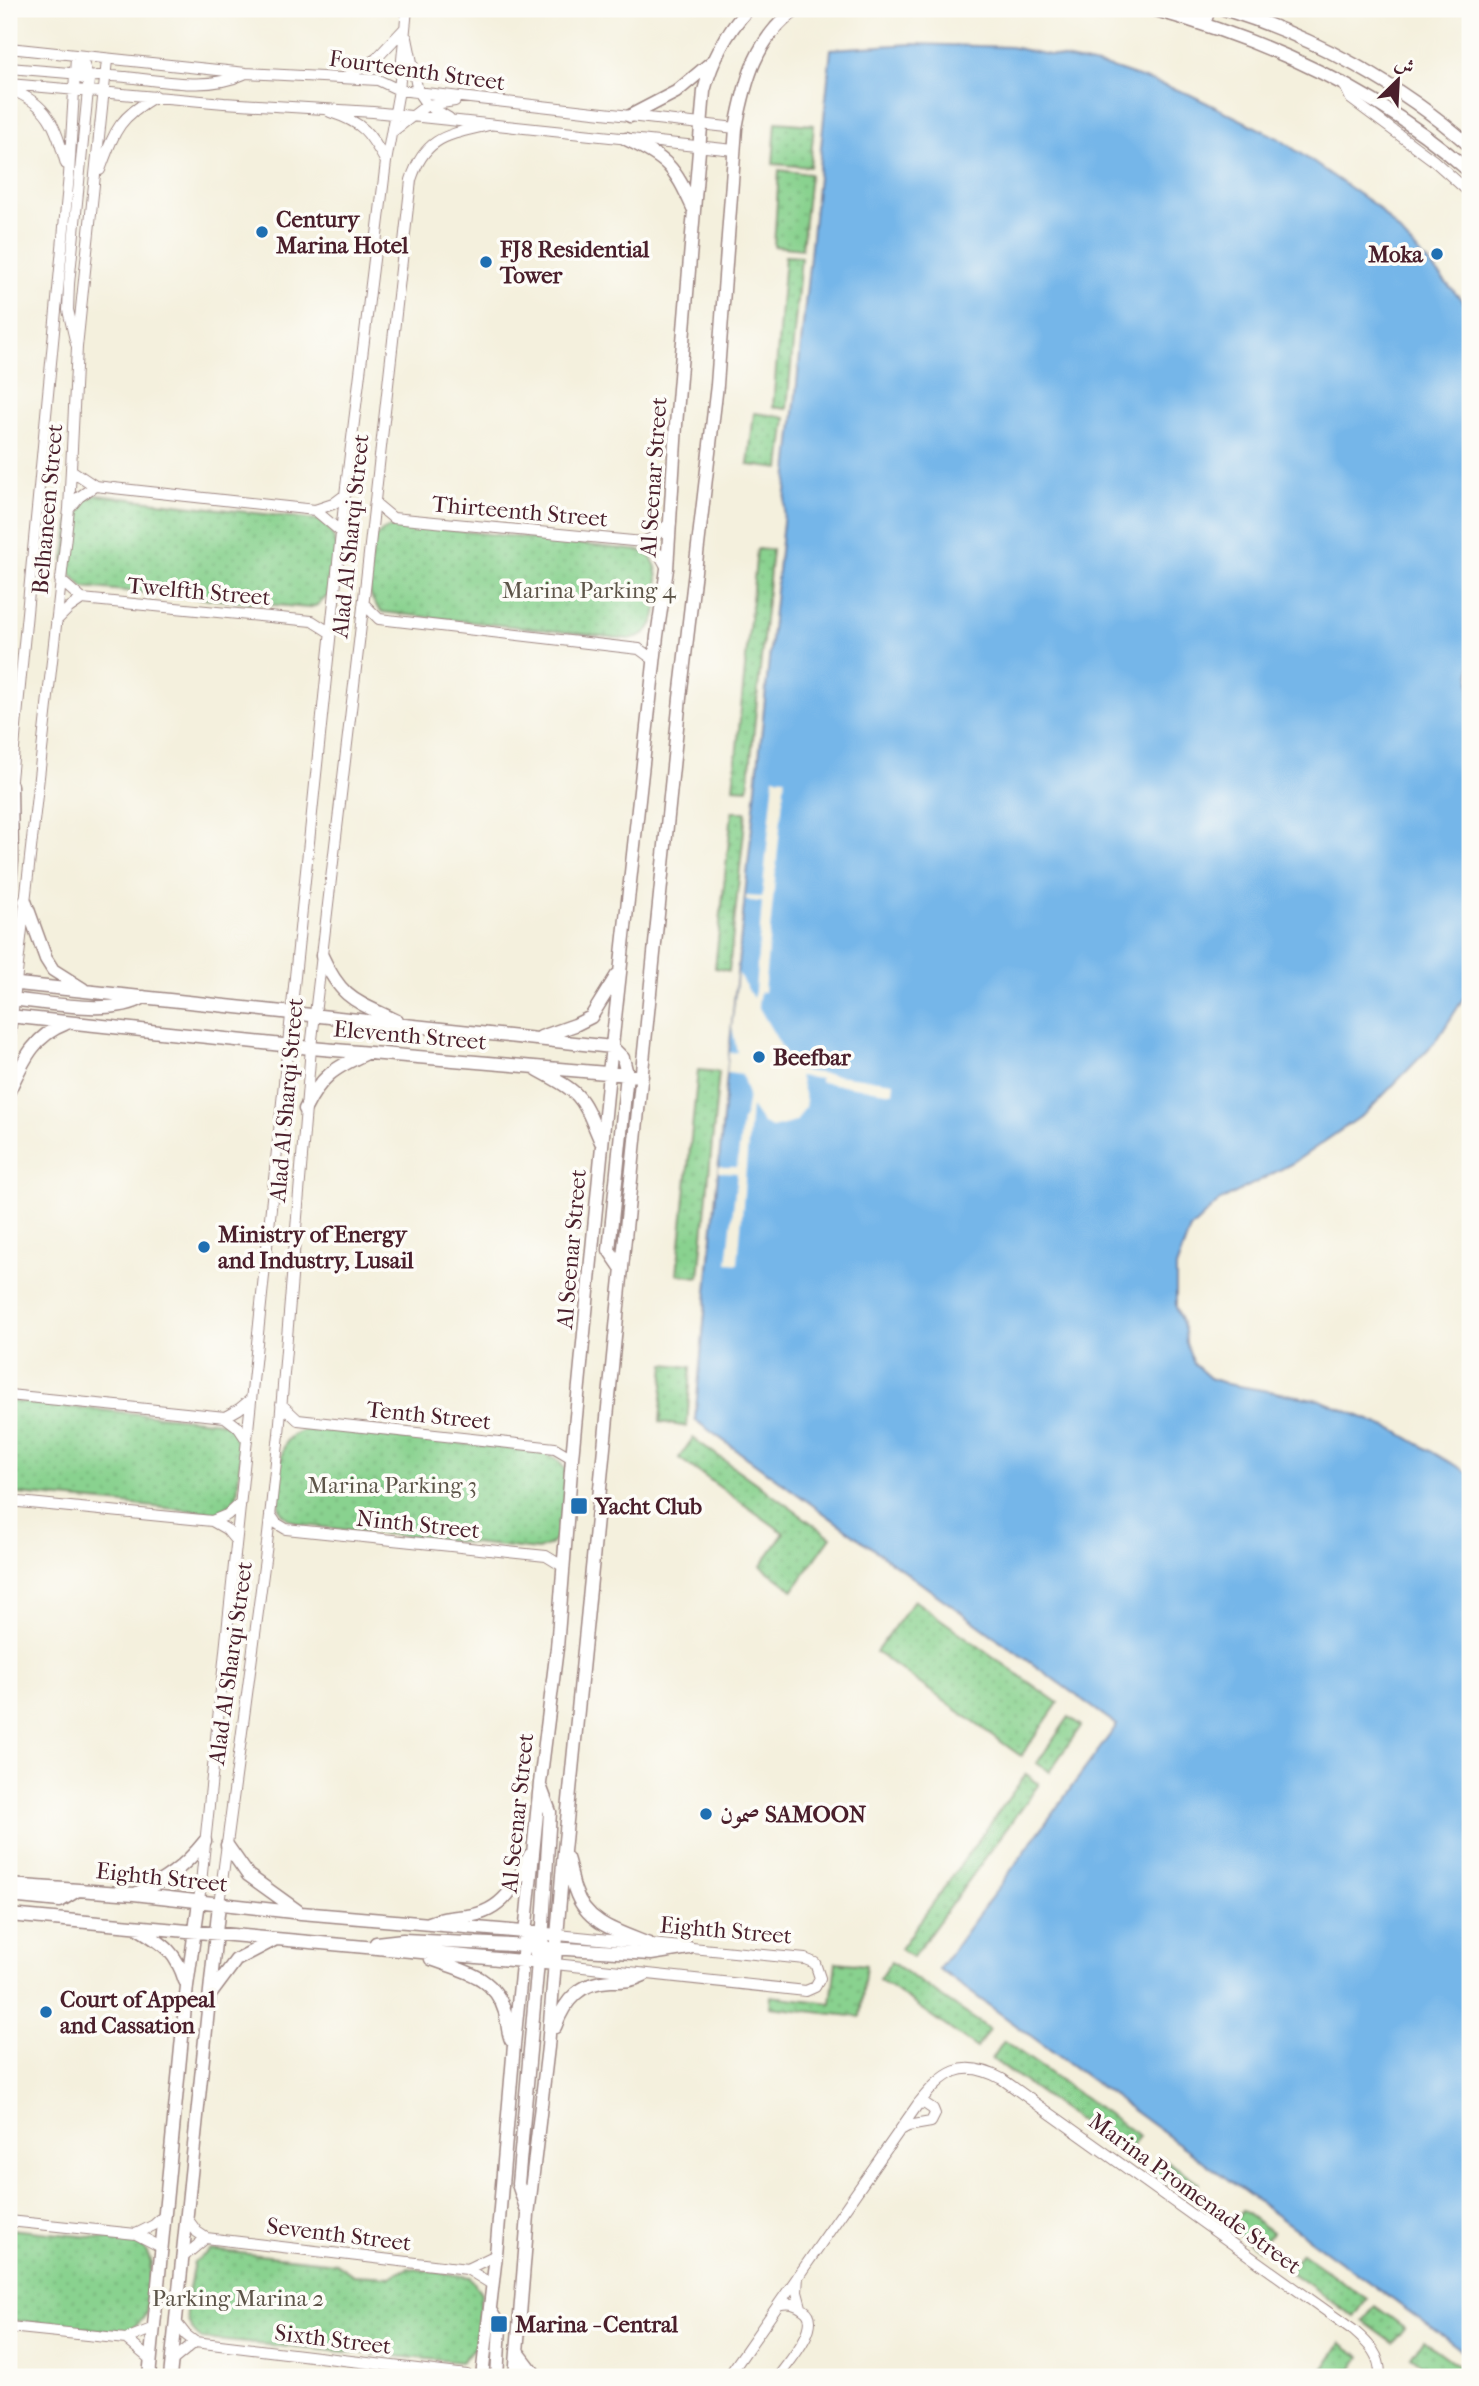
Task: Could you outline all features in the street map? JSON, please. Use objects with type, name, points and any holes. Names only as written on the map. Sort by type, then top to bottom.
[{"type":"street","name":"Alad Al Sharqi Street","points":[[149,2377],[187,1986],[199,1902],[345,495],[386,162],[399,90],[407,9]]},
{"type":"street","points":[[630,116],[676,92],[713,61],[726,36],[748,9]]},
{"type":"street","name":"Al Seenar Street","points":[[482,2377],[496,2255],[522,1962],[542,1946],[564,1851],[680,698],[717,385],[736,128],[744,89],[757,53],[779,23],[797,9]]},
{"type":"street","points":[[1152,9],[1167,11],[1280,52],[1343,82],[1396,114],[1470,172]]},
{"type":"street","points":[[1204,24],[1209,9]]},
{"type":"street","points":[[1224,9],[1293,35],[1351,64],[1400,92],[1470,146]]},
{"type":"street","points":[[344,77],[376,59],[405,27]]},
{"type":"street","points":[[405,27],[418,92],[427,105],[451,120]]},
{"type":"street","name":"Fourteenth Street","points":[[9,48],[246,73],[378,80],[399,90],[736,128]]},
{"type":"street","points":[[76,57],[84,65],[88,75],[68,310],[78,347]]},
{"type":"street","name":"Belhaneen Street","points":[[9,801],[69,176],[76,57]]},
{"type":"street","points":[[73,89],[77,82],[99,70],[107,60]]},
{"type":"street","name":"Belhaneen Street","points":[[9,1045],[11,992],[25,901],[69,509],[78,347],[107,60]]},
{"type":"street","name":"Al Seenar Street","points":[[515,2377],[528,2215],[555,1964],[542,1946],[526,1933],[557,1648],[574,1435],[609,1073],[654,660],[667,569],[676,425],[704,91],[713,61]]},
{"type":"street","points":[[1351,64],[1343,82],[1351,99],[1433,160],[1470,193]]},
{"type":"street","points":[[9,68],[204,83],[246,73]]},
{"type":"street","name":"Fourteenth Street","points":[[9,83],[224,103],[313,107],[734,150]]},
{"type":"street","points":[[9,89],[33,99],[45,110],[56,131],[69,176]]},
{"type":"street","points":[[96,180],[118,126],[135,108],[156,96]]},
{"type":"street","points":[[392,132],[427,105],[483,99]]},
{"type":"street","points":[[313,107],[340,115],[364,128],[386,162]]},
{"type":"street","name":"Alad Al Sharqi Street","points":[[170,2377],[215,1933],[267,1544],[279,1434],[314,1015],[364,604],[411,180],[423,152],[439,138],[489,125]]},
{"type":"street","points":[[626,139],[670,165],[681,181],[694,210]]},
{"type":"street","points":[[71,470],[95,486],[315,510],[333,504],[345,495]]},
{"type":"street","points":[[69,509],[79,497],[95,486]]},
{"type":"street","points":[[372,534],[393,518],[375,503]]},
{"type":"street","points":[[315,510],[341,533]]},
{"type":"street","name":"Thirteenth Street","points":[[393,518],[643,542]]},
{"type":"street","points":[[667,569],[659,554],[643,542],[654,537],[671,521]]},
{"type":"street","points":[[56,621],[82,599],[60,580]]},
{"type":"street","name":"Twelfth Street","points":[[82,599],[312,621],[331,633]]},
{"type":"street","points":[[364,604],[379,619],[639,649],[654,660]]},
{"type":"street","points":[[312,621],[326,615],[333,607]]},
{"type":"street","points":[[360,634],[379,619]]},
{"type":"street","points":[[639,649],[657,636]]},
{"type":"street","points":[[9,893],[12,861],[11,785]]},
{"type":"street","points":[[25,901],[39,943],[53,970],[86,991]]},
{"type":"street","points":[[322,956],[333,980],[345,992],[364,1005],[404,1024]]},
{"type":"street","points":[[537,1039],[590,1017],[621,968]]},
{"type":"street","name":"Eleventh Street","points":[[11,992],[86,991],[612,1047]]},
{"type":"street","points":[[11,992],[111,1007],[129,1005],[144,997]]},
{"type":"street","name":"Eleventh Street","points":[[10,1015],[311,1048],[642,1076]]},
{"type":"street","points":[[9,1090],[24,1058],[35,1043],[51,1030],[69,1023]]},
{"type":"street","points":[[612,1047],[623,1058],[627,1074],[609,1250],[622,1269]]},
{"type":"street","points":[[305,1109],[315,1089],[327,1075],[368,1053]]},
{"type":"street","points":[[532,1066],[579,1095],[602,1144]]},
{"type":"street","points":[[9,1395],[225,1417],[238,1427],[247,1440]]},
{"type":"street","points":[[225,1417],[251,1398]]},
{"type":"street","points":[[279,1434],[298,1420],[281,1404]]},
{"type":"street","name":"Tenth Street","points":[[298,1420],[555,1448],[572,1458]]},
{"type":"street","points":[[555,1448],[569,1442],[574,1435]]},
{"type":"street","points":[[9,1501],[212,1521],[226,1529],[236,1541]]},
{"type":"street","points":[[212,1521],[228,1515],[240,1502]]},
{"type":"street","points":[[267,1544],[286,1529],[276,1523],[270,1514]]},
{"type":"street","name":"Ninth Street","points":[[286,1529],[546,1556],[564,1567]]},
{"type":"street","points":[[546,1556],[560,1550],[566,1543]]},
{"type":"street","points":[[528,2215],[518,2184],[542,1946],[550,1812],[540,1785]]},
{"type":"street","points":[[134,1894],[173,1874],[205,1841]]},
{"type":"street","points":[[227,1845],[248,1875],[301,1913]]},
{"type":"street","points":[[426,1925],[448,1917],[477,1914],[497,1906],[518,1882],[534,1845]]},
{"type":"street","points":[[564,1851],[574,1889],[590,1916],[611,1929],[649,1944]]},
{"type":"street","points":[[9,1878],[26,1886]]},
{"type":"street","name":"Eighth Street","points":[[9,1885],[134,1894],[301,1913],[526,1933]]},
{"type":"street","points":[[9,1896],[60,1901],[78,1890]]},
{"type":"street","points":[[9,1915],[522,1962]]},
{"type":"street","points":[[136,1927],[171,1951],[187,1986]]},
{"type":"street","points":[[210,1995],[236,1960],[274,1940]]},
{"type":"street","points":[[349,1947],[403,1940],[651,1954],[689,1948]]},
{"type":"street","name":"Eighth Street","points":[[542,1946],[649,1944],[805,1959],[815,1963],[820,1978],[815,1987],[806,1992],[555,1964]]},
{"type":"street","points":[[419,1953],[473,1972],[491,1986],[503,2007],[514,2046]]},
{"type":"street","points":[[548,2047],[560,2013],[574,1993],[595,1984],[633,1980],[644,1975]]},
{"type":"street","name":"Marina Promenade Street","points":[[918,2104],[943,2077],[954,2071],[971,2067],[986,2070],[1002,2079],[1353,2330],[1374,2350],[1380,2373]]},
{"type":"street","points":[[728,2377],[898,2132],[918,2104],[924,2103],[933,2109],[935,2114],[931,2122],[908,2126],[898,2132]]},
{"type":"street","points":[[136,2234],[154,2225],[164,2216]]},
{"type":"street","points":[[182,2259],[206,2238],[197,2232],[186,2216]]},
{"type":"street","points":[[9,2221],[136,2234],[161,2247]]},
{"type":"street","name":"Seventh Street","points":[[206,2238],[467,2269],[493,2285]]},
{"type":"street","points":[[467,2269],[496,2255]]},
{"type":"street","points":[[798,2276],[797,2292],[801,2307]]},
{"type":"street","points":[[778,2305],[791,2303],[801,2307],[811,2318],[809,2332],[778,2377]]},
{"type":"street","points":[[490,2310],[500,2327],[497,2377]]},
{"type":"street","points":[[172,2361],[195,2342],[175,2321]]},
{"type":"street","points":[[9,2327],[126,2339],[154,2328]]},
{"type":"street","points":[[126,2339],[151,2360]]},
{"type":"street","name":"Sixth Street","points":[[195,2342],[467,2375]]},
{"type":"street","points":[[517,2352],[537,2377]]},
{"type":"green space","points":[[776,122],[814,125],[810,167],[773,164]]},
{"type":"green space","points":[[779,170],[810,174],[802,249],[774,246]]},
{"type":"green space","points":[[785,256],[801,257],[787,409],[773,407]]},
{"type":"green space","points":[[754,413],[786,417],[780,469],[748,465]]},
{"type":"green space","points":[[96,495],[318,520],[332,534],[335,543],[336,562],[331,593],[317,605],[308,608],[83,587],[70,573],[64,561],[70,517],[86,499]]},
{"type":"green space","name":"Marina Parking 4","points":[[408,525],[641,551],[654,563],[658,580],[654,620],[644,634],[628,639],[382,612],[371,597],[369,589],[373,542],[384,530]]},
{"type":"green space","points":[[757,549],[772,550],[748,789],[733,788]]},
{"type":"green space","points":[[732,812],[746,812],[729,971],[715,968]]},
{"type":"green space","points":[[698,1070],[719,1072],[699,1277],[677,1274]]},
{"type":"green space","points":[[665,1364],[691,1367],[687,1427],[660,1422]]},
{"type":"green space","points":[[9,1401],[221,1422],[233,1428],[242,1439],[237,1496],[218,1513],[9,1493]]},
{"type":"green space","name":"Marina Parking 3","points":[[312,1428],[533,1451],[556,1458],[568,1473],[559,1537],[538,1550],[294,1522],[280,1509],[279,1477],[282,1454],[288,1439]]},
{"type":"green space","points":[[693,1438],[831,1537],[793,1590],[761,1566],[784,1533],[679,1458]]},
{"type":"green space","points":[[914,1600],[1058,1703],[1021,1756],[876,1652]]},
{"type":"green space","points":[[1069,1717],[1081,1726],[1049,1772],[1037,1763]]},
{"type":"green space","points":[[1026,1774],[1039,1784],[913,1957],[900,1949]]},
{"type":"green space","points":[[836,1962],[866,1965],[860,2017],[770,2007],[771,1996],[831,2003]]},
{"type":"green space","points":[[891,1962],[989,2029],[977,2048],[879,1979]]},
{"type":"green space","points":[[1004,2041],[1139,2136],[1126,2154],[992,2059]]},
{"type":"green space","points":[[1163,2158],[1199,2183],[1188,2199],[1152,2173]]},
{"type":"green space","points":[[1242,2210],[1272,2232],[1259,2250],[1229,2228]]},
{"type":"green space","points":[[9,2229],[132,2241],[145,2249],[151,2262],[146,2314],[125,2333],[9,2320]]},
{"type":"green space","name":"Parking Marina 2","points":[[211,2250],[336,2263],[353,2275],[390,2277],[408,2268],[470,2277],[481,2293],[476,2347],[461,2362],[202,2339],[189,2324],[188,2294],[194,2262]]},
{"type":"green space","points":[[1302,2253],[1367,2299],[1354,2317],[1289,2271]]},
{"type":"green space","points":[[1375,2306],[1405,2328],[1393,2343],[1363,2321]]},
{"type":"green space","points":[[1423,2340],[1470,2374],[1470,2377],[1440,2377],[1411,2357]]},
{"type":"green space","points":[[1341,2343],[1361,2357],[1347,2377],[1318,2377]]},
{"type":"water","points":[[912,44],[1011,47],[1112,68],[1189,94],[1278,138],[1376,206],[1470,312],[1470,988],[1437,1040],[1366,1113],[1293,1163],[1218,1202],[1190,1229],[1176,1268],[1176,1307],[1194,1364],[1210,1378],[1227,1384],[1320,1400],[1396,1431],[1470,1474],[1470,2356],[939,1969],[1117,1725],[695,1420],[729,1053],[831,49]]},
{"type":"pier","points":[[774,777],[785,778],[764,992],[760,992],[758,1006],[795,1070],[894,1082],[893,1093],[820,1082],[820,1079],[799,1076],[806,1100],[805,1107],[796,1122],[772,1128],[763,1124],[751,1107],[738,1264],[727,1263],[737,1173],[718,1172],[718,1167],[737,1167],[742,1120],[748,1095],[742,1075],[727,1073],[729,1053],[737,1052],[732,1027],[738,973],[753,998],[755,991],[762,902],[746,901],[746,896],[762,897]]},
{"type":"place","name":"Century Marina Hotel","points":[[262,232]]},
{"type":"place","name":"Moka","points":[[1437,254]]},
{"type":"place","name":"FJ8 Residential Tower","points":[[486,262]]},
{"type":"place","name":"Beefbar","points":[[759,1057]]},
{"type":"place","name":"Ministry of Energy and Industry, Lusail","points":[[204,1247]]},
{"type":"place","name":"Yacht Club","points":[[579,1506]]},
{"type":"place","name":"صمون SAMOON","points":[[706,1814]]},
{"type":"place","name":"Court of Appeal and Cassation","points":[[46,2012]]},
{"type":"place","name":"Marina - Central","points":[[499,2324]]}]
